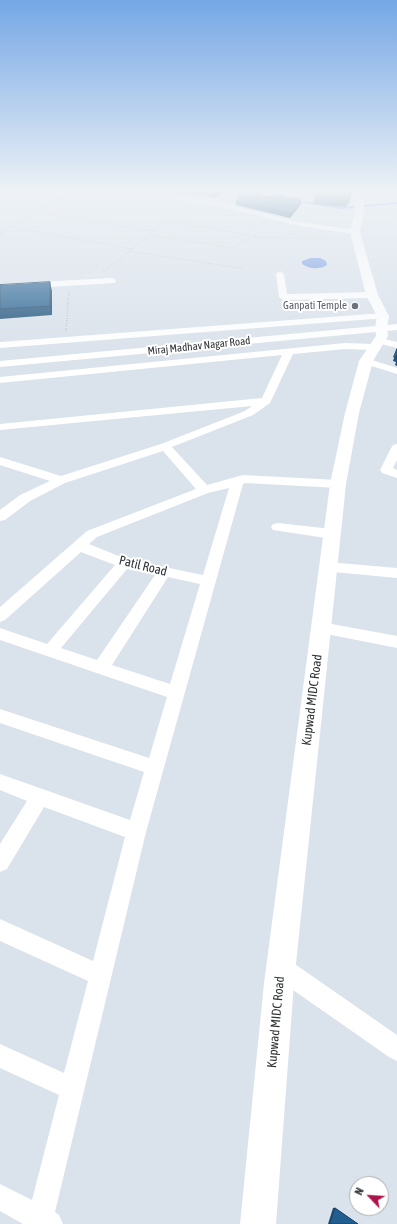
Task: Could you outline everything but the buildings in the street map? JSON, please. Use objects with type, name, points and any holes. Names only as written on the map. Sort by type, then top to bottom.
[{"type":"main road","points":[[357,247],[384,337]]},
{"type":"main road","name":"Kupwad MIDC Road","points":[[258,1224],[281,968],[338,484],[352,413],[384,337]]},
{"type":"street","points":[[280,274],[283,297],[372,295]]},
{"type":"street","points":[[0,287],[112,281]]},
{"type":"street","points":[[0,345],[66,340],[384,337]]},
{"type":"street","points":[[0,380],[345,346],[384,337]]},
{"type":"street","points":[[384,337],[397,371]]},
{"type":"street","name":"Miraj Madhav Nagar Road","points":[[0,364],[384,337]]},
{"type":"street","points":[[0,517],[25,498],[61,480],[165,446],[249,413],[267,400],[289,351]]},
{"type":"street","points":[[0,427],[267,400]]},
{"type":"street","points":[[165,446],[204,490]]},
{"type":"street","points":[[397,448],[386,470],[397,474]]},
{"type":"street","points":[[0,461],[61,480]]},
{"type":"street","points":[[0,616],[92,534],[204,490],[237,482],[243,479],[338,484]]},
{"type":"street","points":[[0,1197],[43,1222],[72,1089],[136,832],[237,482]]},
{"type":"street","points":[[278,527],[332,534]]},
{"type":"street","name":"Patil Road","points":[[79,546],[124,563],[209,581]]},
{"type":"street","points":[[50,651],[124,563]]},
{"type":"street","points":[[328,567],[397,573]]},
{"type":"street","points":[[101,668],[164,572]]},
{"type":"street","points":[[321,628],[397,642]]},
{"type":"street","points":[[0,634],[176,693]]},
{"type":"street","points":[[0,716],[155,768]]},
{"type":"street","points":[[0,782],[136,832]]},
{"type":"street","points":[[0,862],[40,797]]},
{"type":"street","points":[[0,930],[100,975]]},
{"type":"street","points":[[281,968],[397,1049]]},
{"type":"street","points":[[0,1056],[72,1089]]},
{"type":"path","points":[[122,247],[132,249]]},
{"type":"path","points":[[89,282],[132,249]]},
{"type":"path","points":[[129,251],[245,269]]},
{"type":"path","points":[[66,340],[69,285]]},
{"type":"water","points":[[311,258],[320,258],[326,261],[327,265],[321,268],[314,268],[302,264],[302,261]]},
{"type":"place","name":"Ganpati Temple","points":[[355,306]]}]
